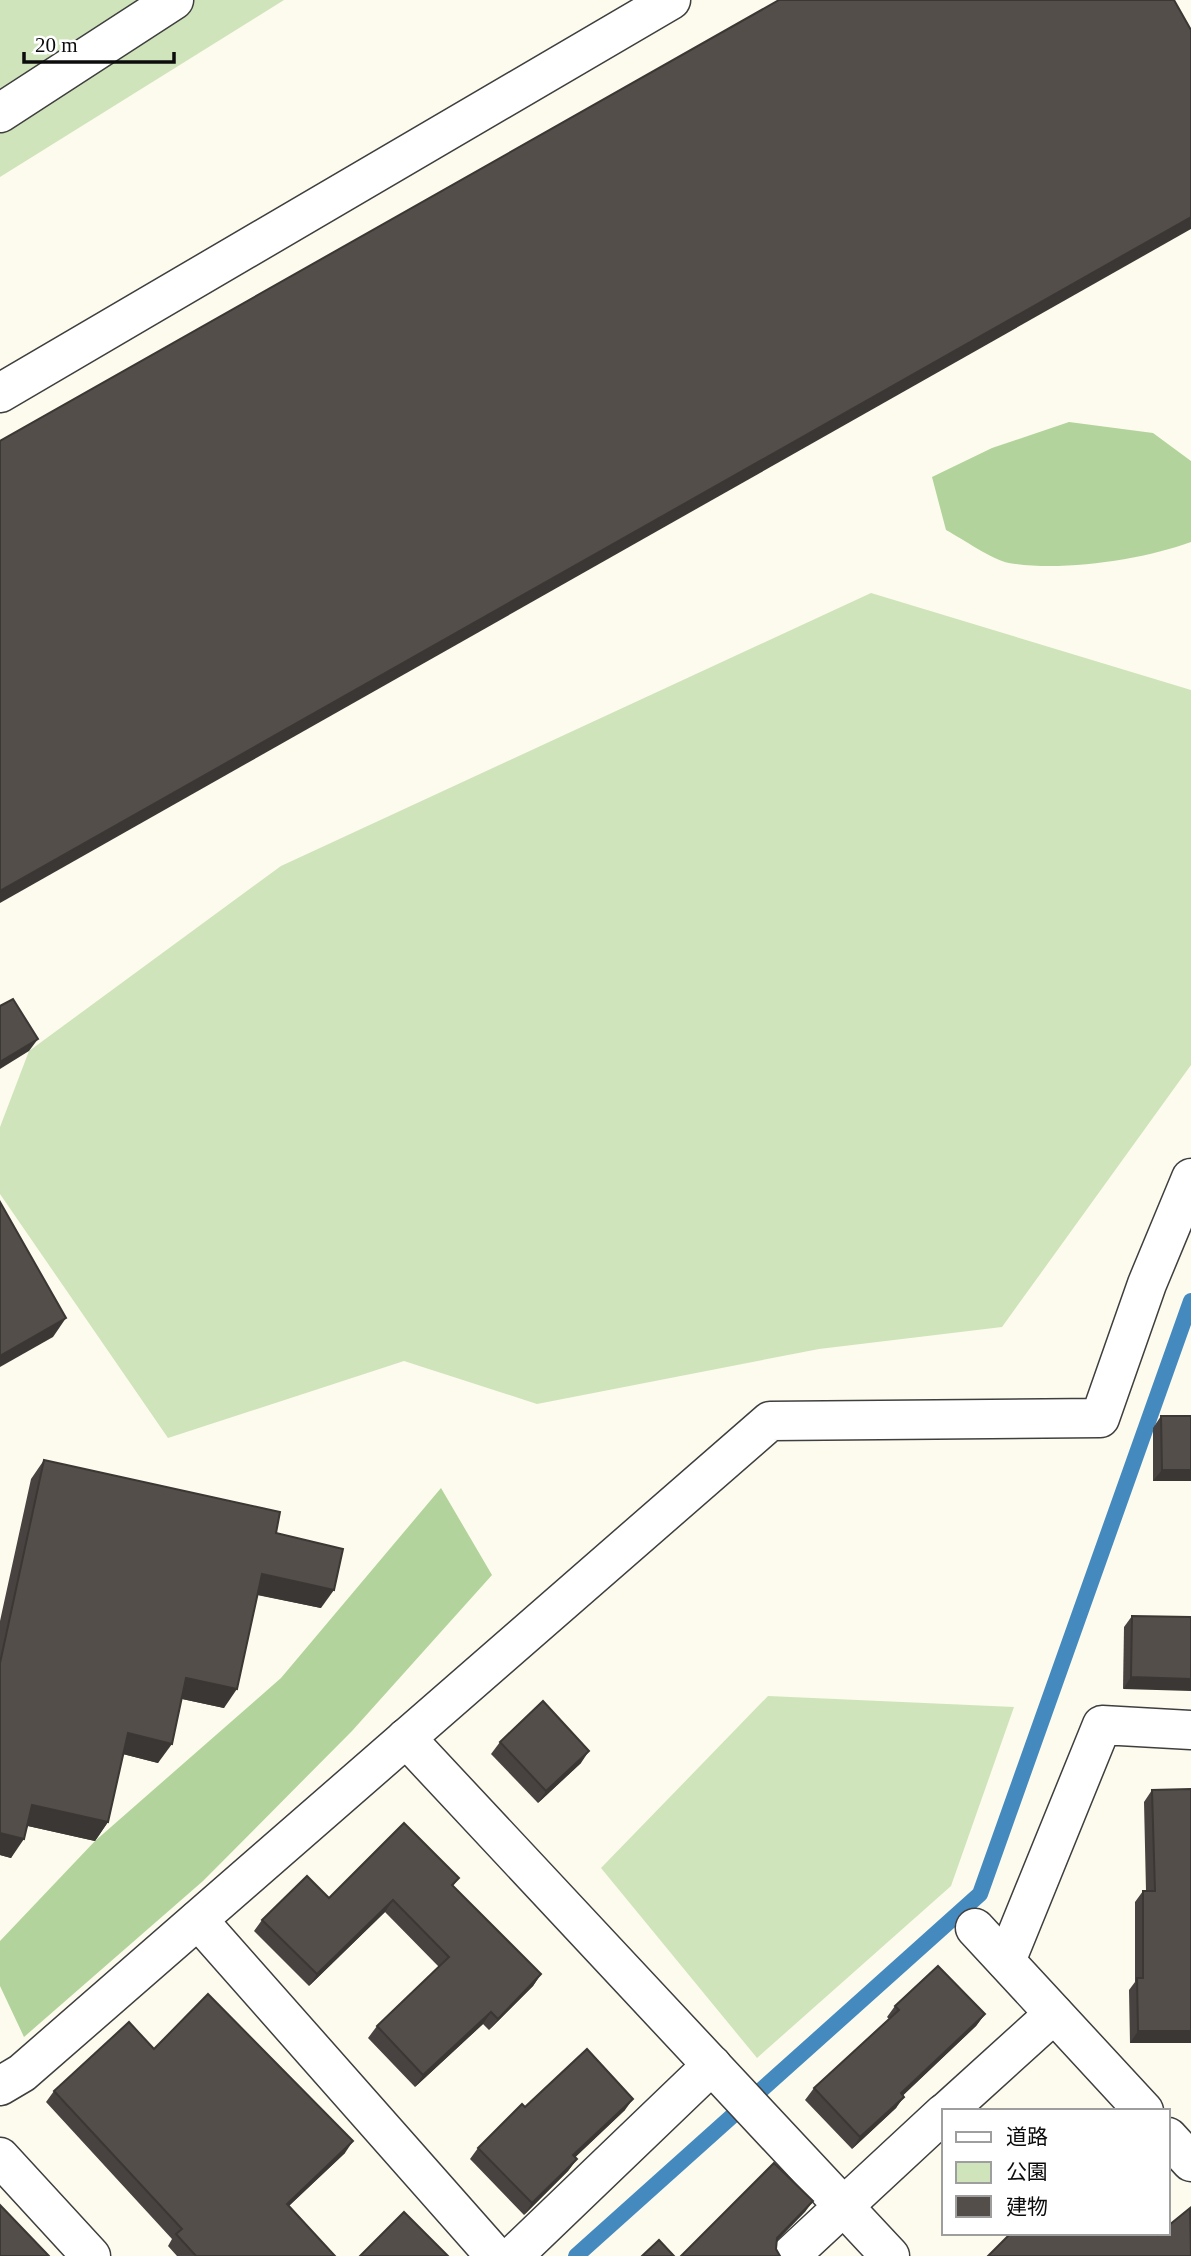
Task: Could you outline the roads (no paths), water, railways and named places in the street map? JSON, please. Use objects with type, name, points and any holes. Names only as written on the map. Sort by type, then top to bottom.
[{"type":"street","points":[[0,113],[174,0]]},
{"type":"street","points":[[0,393],[671,0]]},
{"type":"street","points":[[0,2086],[22,2073],[770,1420],[1100,1418],[1147,1284],[1191,1178]]},
{"type":"street","points":[[1006,1961],[1102,1725],[1191,1730]]},
{"type":"street","points":[[407,1738],[890,2256]]},
{"type":"street","points":[[198,1920],[495,2256]]},
{"type":"street","points":[[975,1928],[1142,2109]]},
{"type":"street","points":[[948,2109],[1054,2014]]},
{"type":"street","points":[[513,2256],[712,2065]]},
{"type":"street","points":[[790,2256],[942,2115]]},
{"type":"street","points":[[1170,2139],[1191,2162]]},
{"type":"street","points":[[0,2157],[91,2256]]},
{"type":"waterway","points":[[576,2256],[980,1894],[1191,1301]]}]
